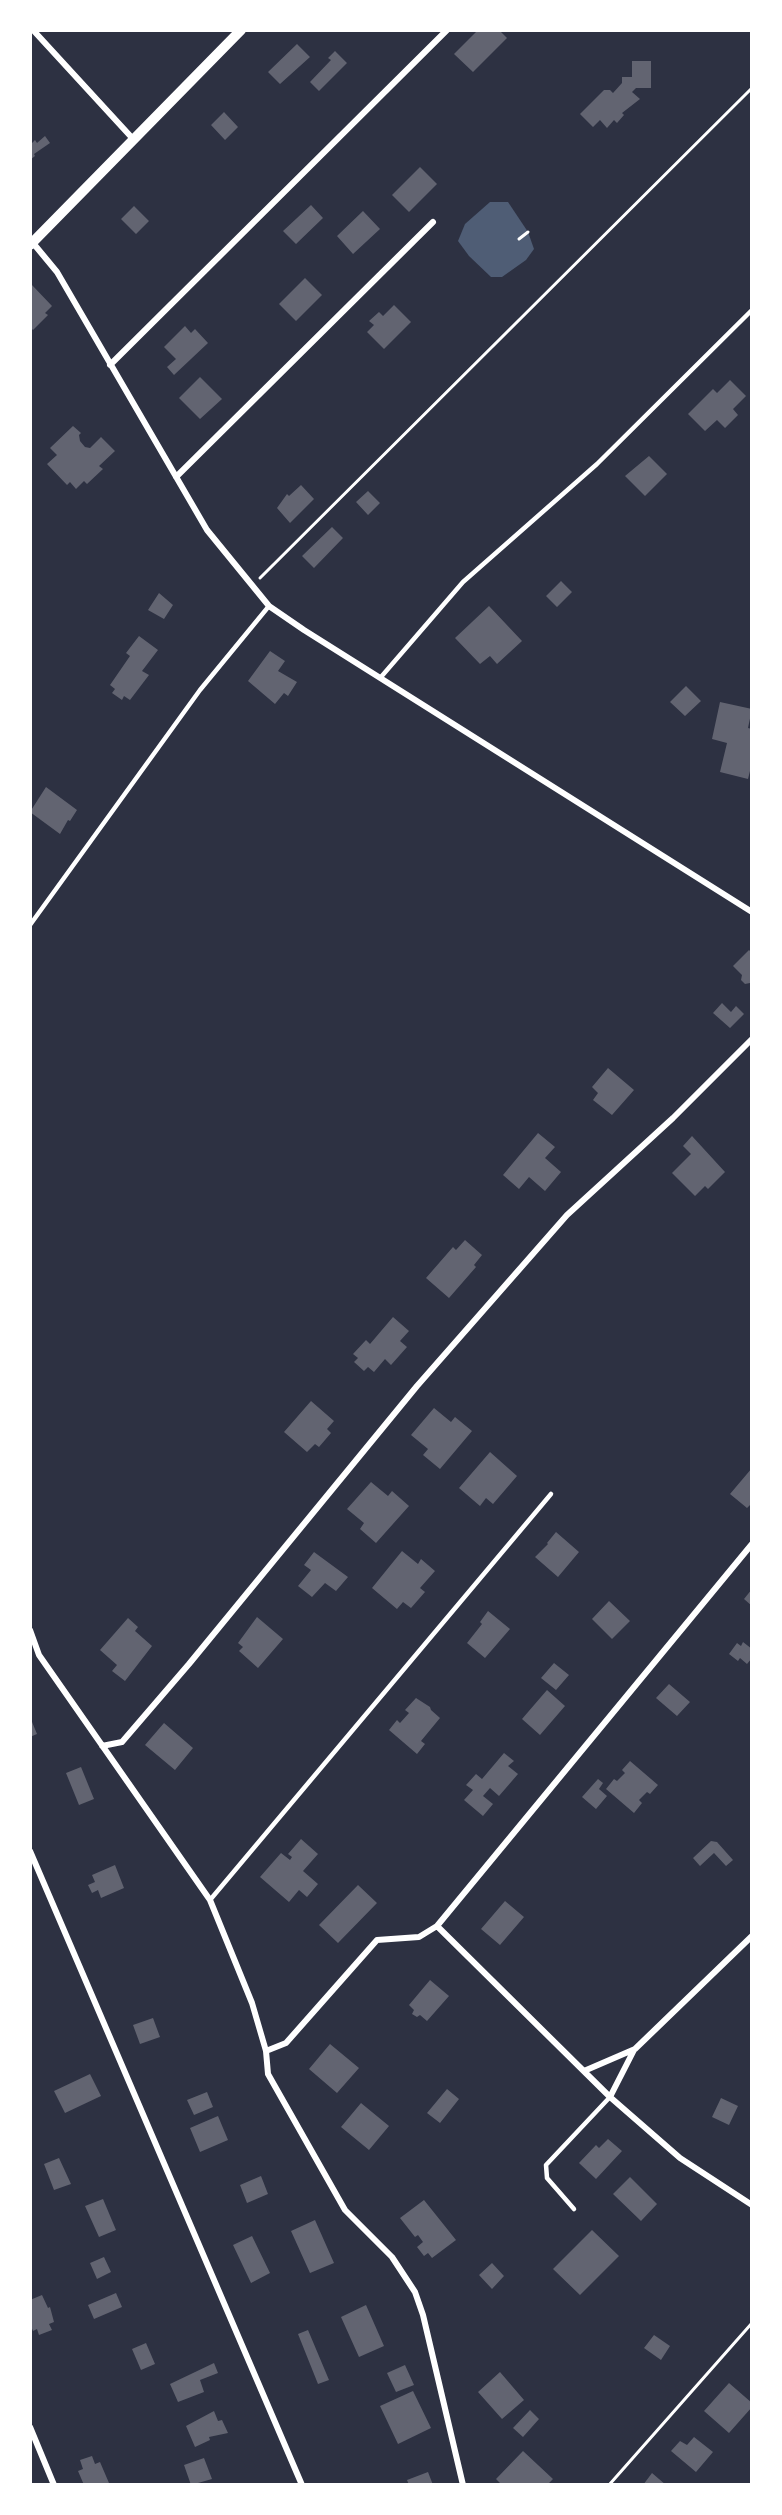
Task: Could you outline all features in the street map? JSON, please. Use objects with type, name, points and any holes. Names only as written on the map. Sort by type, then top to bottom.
[{"type":"street","points":[[33,30],[134,140]]},
{"type":"street","points":[[241,30],[31,244],[57,272],[207,530],[268,606],[751,910]]},
{"type":"street","points":[[110,365],[447,30]]},
{"type":"street","points":[[176,477],[433,222]]},
{"type":"street","points":[[102,1746],[122,1742],[189,1664],[417,1386],[567,1215],[673,1118],[752,1039]]},
{"type":"street","points":[[266,2051],[286,2043],[377,1940],[419,1937],[437,1926],[752,1544]]},
{"type":"street","points":[[30,1630],[39,1655],[210,1900],[252,2003],[266,2051],[268,2074],[345,2210],[392,2257],[415,2292],[423,2315],[463,2485]]},
{"type":"street","points":[[30,1851],[302,2485]]},
{"type":"street","points":[[437,1926],[610,2097],[680,2158],[752,2205]]},
{"type":"street","points":[[610,2097],[635,2049],[752,1936]]},
{"type":"street","points":[[584,2071],[635,2049]]},
{"type":"street","points":[[30,2427],[54,2485]]},
{"type":"lane","points":[[381,677],[463,582],[597,464],[752,310]]},
{"type":"lane","points":[[30,925],[200,690],[268,606]]},
{"type":"lane","points":[[210,1900],[551,1494]]},
{"type":"lane","points":[[574,2209],[547,2178],[546,2165],[610,2097]]},
{"type":"path","points":[[252,585],[752,88]]},
{"type":"path","points":[[519,239],[528,232]]},
{"type":"path","points":[[609,2485],[752,2323]]},
{"type":"water","points":[[490,202],[508,202],[528,232],[534,249],[526,260],[502,277],[491,277],[469,256],[458,241],[465,224]]},
{"type":"building","points":[[478,30],[499,30],[507,38],[473,72],[454,54]]},
{"type":"building","points":[[297,44],[310,57],[280,84],[268,72]]},
{"type":"building","points":[[335,51],[347,63],[319,91],[310,82],[331,60],[328,58]]},
{"type":"building","points":[[632,61],[651,61],[651,88],[636,88],[632,92],[640,99],[622,113],[624,115],[617,123],[614,120],[607,128],[600,120],[593,127],[580,114],[604,90],[610,90],[613,93],[622,83],[622,77],[632,77]]},
{"type":"building","points":[[224,112],[238,127],[225,140],[211,125]]},
{"type":"building","points":[[45,136],[50,143],[34,154],[35,156],[30,160],[30,145],[35,140],[37,143]]},
{"type":"building","points":[[420,167],[437,184],[409,212],[392,195]]},
{"type":"building","points":[[311,205],[323,218],[296,244],[283,231]]},
{"type":"building","points":[[134,206],[149,221],[136,234],[121,219]]},
{"type":"building","points":[[363,211],[380,229],[353,254],[337,236]]},
{"type":"building","points":[[305,278],[322,295],[296,321],[279,304]]},
{"type":"building","points":[[32,285],[52,306],[45,313],[48,315],[33,330],[30,327]]},
{"type":"building","points":[[394,305],[411,322],[384,349],[367,332],[374,325],[369,321],[379,312],[383,316]]},
{"type":"building","points":[[185,326],[191,333],[195,329],[208,343],[174,375],[167,367],[176,359],[164,347]]},
{"type":"building","points":[[200,377],[222,399],[200,419],[179,398]]},
{"type":"building","points":[[730,380],[746,396],[733,409],[738,415],[725,428],[717,420],[705,431],[688,414],[713,389],[717,393]]},
{"type":"building","points":[[73,426],[81,433],[80,441],[85,447],[90,448],[101,437],[115,451],[99,466],[103,469],[87,484],[84,481],[76,489],[70,482],[67,485],[47,464],[57,455],[50,448]]},
{"type":"building","points":[[649,456],[667,474],[645,496],[625,476]]},
{"type":"building","points":[[301,485],[314,499],[290,523],[277,508],[287,494],[289,496]]},
{"type":"building","points":[[368,491],[380,503],[368,515],[356,502]]},
{"type":"building","points":[[332,527],[343,538],[314,568],[302,556]]},
{"type":"building","points":[[561,581],[572,592],[557,607],[546,596]]},
{"type":"building","points":[[159,593],[173,605],[164,619],[148,610]]},
{"type":"building","points":[[489,606],[522,641],[497,664],[490,656],[480,664],[455,638]]},
{"type":"building","points":[[139,636],[158,650],[142,671],[149,675],[130,700],[124,696],[122,700],[112,693],[115,689],[110,685],[130,656],[126,653]]},
{"type":"building","points":[[270,651],[285,661],[278,671],[297,682],[288,696],[284,693],[275,704],[248,681]]},
{"type":"building","points":[[686,686],[701,701],[685,716],[670,702]]},
{"type":"building","points":[[720,702],[752,709],[748,728],[752,729],[752,763],[748,779],[720,772],[727,743],[712,739]]},
{"type":"building","points":[[46,787],[77,810],[60,834],[30,812]]},
{"type":"building","points":[[749,950],[752,953],[752,985],[745,984],[741,980],[742,975],[733,966]]},
{"type":"building","points":[[722,1003],[731,1012],[736,1006],[744,1014],[730,1028],[713,1013]]},
{"type":"building","points":[[608,1068],[634,1090],[612,1115],[593,1100],[598,1093],[592,1087]]},
{"type":"building","points":[[538,1133],[555,1147],[545,1158],[561,1172],[545,1191],[529,1177],[519,1189],[503,1175]]},
{"type":"building","points":[[692,1136],[725,1172],[708,1189],[705,1186],[695,1196],[672,1173],[691,1154],[683,1146]]},
{"type":"building","points":[[465,1240],[482,1255],[474,1265],[476,1267],[449,1298],[426,1278],[453,1247],[456,1250]]},
{"type":"building","points":[[393,1317],[409,1331],[400,1341],[407,1347],[391,1365],[385,1359],[374,1372],[368,1367],[364,1371],[354,1362],[358,1358],[353,1354],[366,1340],[370,1344]]},
{"type":"building","points":[[311,1401],[334,1421],[327,1429],[331,1433],[319,1447],[315,1444],[307,1452],[284,1432]]},
{"type":"building","points":[[434,1408],[451,1422],[455,1417],[472,1431],[440,1469],[423,1455],[428,1449],[411,1435]]},
{"type":"building","points":[[490,1452],[517,1476],[493,1504],[486,1498],[480,1506],[459,1488]]},
{"type":"building","points":[[752,1468],[752,1503],[747,1508],[730,1494]]},
{"type":"building","points":[[371,1482],[388,1496],[392,1491],[409,1506],[376,1543],[360,1529],[364,1523],[347,1509]]},
{"type":"building","points":[[556,1532],[579,1552],[558,1577],[535,1557]]},
{"type":"building","points":[[402,1551],[418,1564],[421,1559],[435,1571],[420,1588],[425,1592],[411,1608],[403,1602],[397,1609],[372,1588]]},
{"type":"building","points":[[314,1552],[348,1577],[336,1591],[325,1583],[312,1597],[298,1586],[311,1570],[304,1565]]},
{"type":"building","points":[[752,1589],[752,1606],[744,1599]]},
{"type":"building","points":[[609,1601],[630,1621],[612,1639],[592,1619]]},
{"type":"building","points":[[488,1611],[510,1629],[485,1658],[467,1643],[482,1624],[480,1622]]},
{"type":"building","points":[[257,1617],[283,1639],[258,1668],[239,1651],[243,1647],[238,1643]]},
{"type":"building","points":[[128,1618],[138,1627],[135,1631],[152,1646],[125,1681],[112,1671],[117,1665],[100,1650]]},
{"type":"building","points":[[743,1642],[752,1649],[752,1658],[747,1664],[740,1658],[738,1661],[729,1654],[737,1643],[741,1646]]},
{"type":"building","points":[[554,1663],[569,1675],[556,1690],[541,1678]]},
{"type":"building","points":[[669,1684],[690,1702],[677,1716],[656,1698]]},
{"type":"building","points":[[547,1690],[565,1706],[540,1735],[522,1719]]},
{"type":"building","points":[[416,1698],[430,1707],[440,1718],[421,1741],[425,1744],[417,1754],[389,1730],[397,1720],[400,1723],[409,1713],[405,1710]]},
{"type":"building","points":[[30,1717],[37,1734],[30,1737]]},
{"type":"building","points":[[164,1723],[193,1748],[175,1770],[145,1745]]},
{"type":"building","points":[[504,1753],[514,1761],[508,1766],[518,1774],[499,1796],[490,1788],[483,1796],[493,1804],[483,1816],[464,1800],[473,1790],[466,1785],[476,1774],[482,1779]]},
{"type":"building","points":[[630,1761],[658,1785],[650,1794],[647,1792],[639,1800],[642,1803],[634,1813],[606,1789],[614,1779],[617,1781],[625,1773],[622,1770]]},
{"type":"building","points":[[81,1767],[94,1799],[79,1805],[66,1773]]},
{"type":"building","points":[[598,1779],[603,1783],[599,1789],[607,1796],[596,1809],[582,1797]]},
{"type":"building","points":[[301,1839],[318,1854],[303,1871],[318,1884],[307,1897],[299,1890],[289,1902],[260,1877],[281,1853],[290,1860],[292,1857],[288,1854]]},
{"type":"building","points":[[711,1841],[717,1842],[733,1860],[726,1866],[714,1853],[700,1866],[693,1858]]},
{"type":"building","points":[[115,1865],[124,1888],[101,1898],[98,1890],[92,1893],[88,1885],[95,1882],[92,1875]]},
{"type":"building","points":[[358,1885],[377,1903],[338,1943],[319,1925]]},
{"type":"building","points":[[505,1901],[524,1917],[500,1945],[481,1929]]},
{"type":"building","points":[[430,1980],[449,1996],[427,2021],[420,2015],[417,2017],[412,2014],[414,2010],[409,2005]]},
{"type":"building","points":[[153,2018],[160,2037],[140,2044],[133,2025]]},
{"type":"building","points":[[330,2044],[359,2068],[337,2093],[309,2069]]},
{"type":"building","points":[[90,2074],[101,2096],[65,2113],[54,2091]]},
{"type":"building","points":[[447,2089],[459,2099],[440,2123],[427,2113]]},
{"type":"building","points":[[207,2092],[213,2107],[194,2115],[187,2100]]},
{"type":"building","points":[[721,2098],[738,2106],[729,2125],[712,2117]]},
{"type":"building","points":[[361,2103],[389,2126],[369,2150],[341,2127]]},
{"type":"building","points":[[218,2116],[228,2140],[200,2152],[190,2128]]},
{"type":"building","points":[[608,2139],[622,2151],[596,2179],[579,2163],[596,2145],[599,2148]]},
{"type":"building","points":[[59,2158],[71,2184],[54,2190],[44,2164]]},
{"type":"building","points":[[261,2176],[268,2194],[247,2203],[240,2185]]},
{"type":"building","points":[[630,2177],[657,2204],[641,2221],[613,2194]]},
{"type":"building","points":[[103,2199],[116,2230],[99,2237],[85,2206]]},
{"type":"building","points":[[424,2200],[456,2240],[432,2258],[428,2253],[424,2256],[417,2247],[423,2242],[418,2235],[415,2237],[400,2218]]},
{"type":"building","points":[[315,2220],[334,2263],[310,2273],[291,2231]]},
{"type":"building","points":[[592,2230],[619,2256],[580,2295],[553,2269]]},
{"type":"building","points":[[252,2236],[270,2273],[251,2283],[233,2245]]},
{"type":"building","points":[[104,2257],[111,2272],[97,2279],[90,2263]]},
{"type":"building","points":[[492,2263],[504,2276],[492,2289],[479,2275]]},
{"type":"building","points":[[116,2293],[122,2307],[94,2319],[88,2305]]},
{"type":"building","points":[[42,2295],[48,2308],[50,2307],[54,2322],[49,2324],[52,2330],[39,2335],[37,2329],[33,2331],[30,2324],[30,2300]]},
{"type":"building","points":[[366,2305],[384,2346],[359,2357],[341,2317]]},
{"type":"building","points":[[308,2330],[329,2380],[318,2384],[298,2334]]},
{"type":"building","points":[[654,2335],[670,2346],[661,2360],[644,2348]]},
{"type":"building","points":[[146,2343],[155,2364],[141,2370],[132,2349]]},
{"type":"building","points":[[214,2363],[218,2373],[200,2380],[204,2392],[178,2402],[170,2384]]},
{"type":"building","points":[[405,2365],[414,2385],[396,2392],[387,2373]]},
{"type":"building","points":[[500,2372],[524,2400],[502,2419],[478,2392]]},
{"type":"building","points":[[729,2383],[752,2403],[752,2407],[729,2433],[704,2411]]},
{"type":"building","points":[[413,2391],[431,2428],[398,2444],[380,2406]]},
{"type":"building","points":[[530,2410],[539,2419],[523,2437],[513,2428]]},
{"type":"building","points":[[214,2411],[218,2421],[222,2420],[228,2433],[209,2437],[210,2440],[195,2447],[186,2426]]},
{"type":"building","points":[[694,2437],[713,2452],[696,2472],[671,2451],[680,2441],[687,2445]]},
{"type":"building","points":[[523,2451],[553,2479],[547,2485],[502,2485],[496,2479]]},
{"type":"building","points":[[92,2456],[95,2464],[100,2462],[109,2483],[84,2485],[78,2471],[83,2469],[80,2460]]},
{"type":"building","points":[[204,2458],[212,2479],[191,2485],[184,2465]]},
{"type":"building","points":[[428,2472],[433,2485],[409,2485],[407,2480]]},
{"type":"building","points":[[652,2473],[666,2485],[643,2485]]}]
